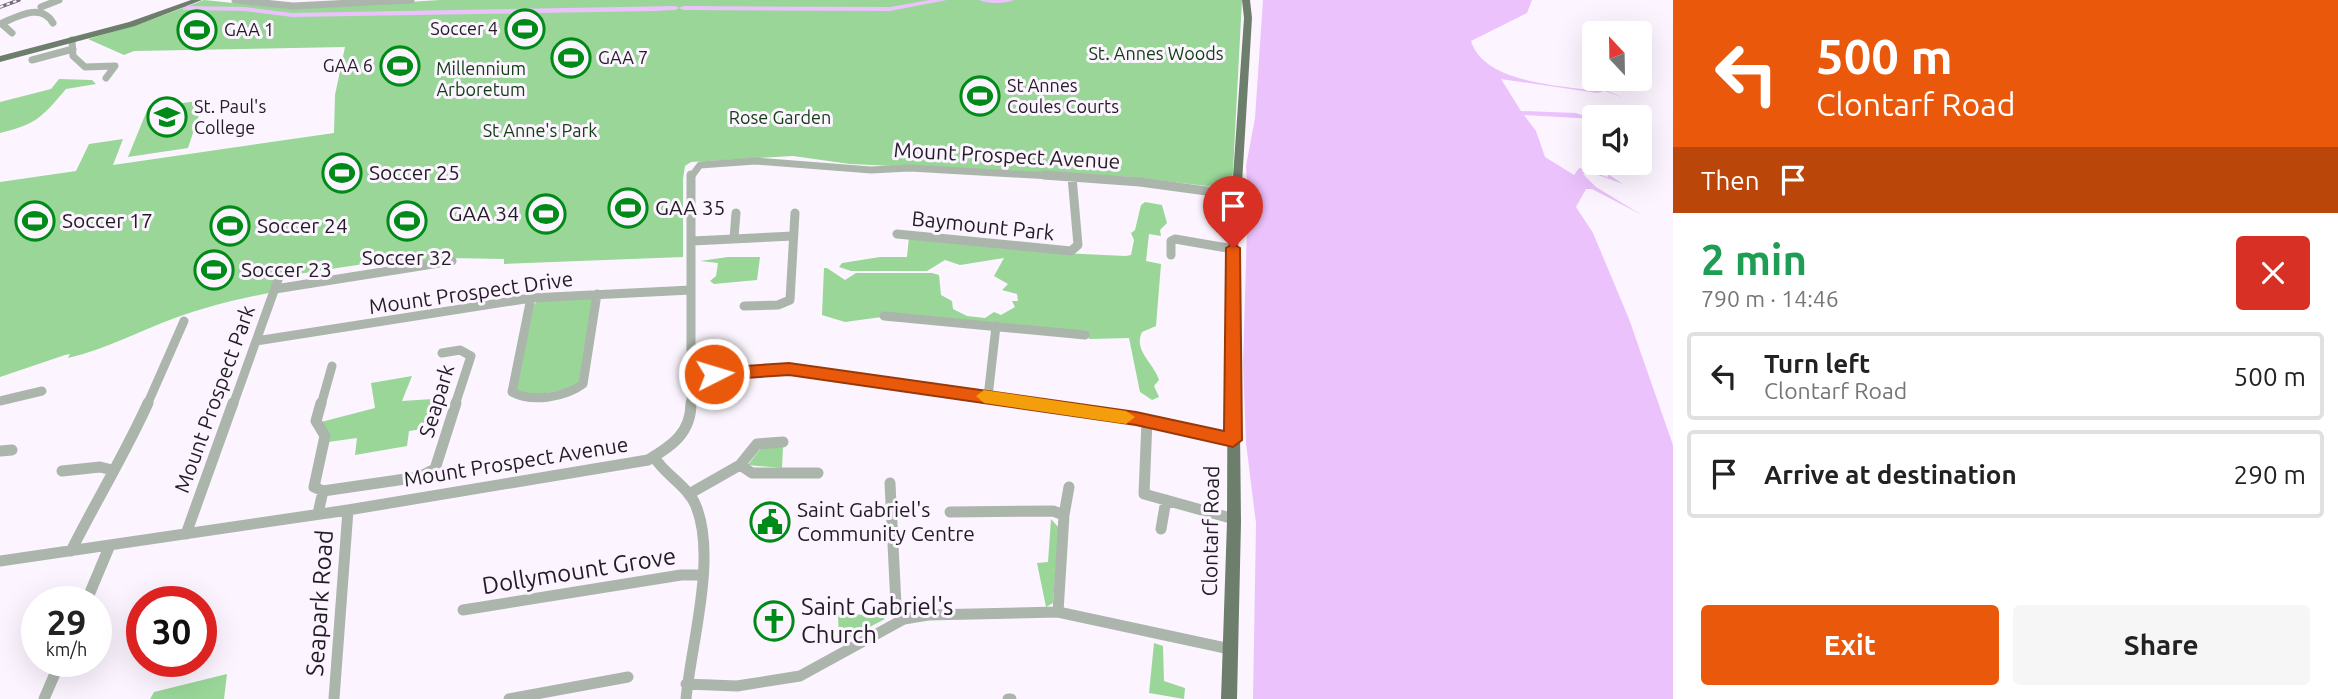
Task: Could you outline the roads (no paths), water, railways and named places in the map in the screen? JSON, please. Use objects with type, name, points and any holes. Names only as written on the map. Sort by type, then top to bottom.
[{"type":"main road","points":[[0,59],[72,45],[198,0]]},
{"type":"main road","name":"Clontarf Road","points":[[1229,699],[1234,519],[1233,248],[1247,0]]},
{"type":"street","points":[[41,7],[60,0]]},
{"type":"street","points":[[235,0],[268,5],[334,6],[411,0]]},
{"type":"street","points":[[268,5],[274,0]]},
{"type":"street","points":[[12,33],[1,24],[38,10],[47,13],[53,23]]},
{"type":"street","points":[[32,60],[72,45],[75,60],[85,67],[116,66],[106,78]]},
{"type":"street","name":"Mount Prospect Avenue","points":[[0,561],[416,499],[606,468],[654,457],[672,446],[688,426],[691,174],[695,168],[709,163],[755,160],[871,170],[910,168],[1072,177],[1140,182],[1236,195]]},
{"type":"street","name":"Baymount Park","points":[[897,234],[1071,251],[1078,245],[1072,177]]},
{"type":"street","points":[[734,237],[736,213]]},
{"type":"street","points":[[744,306],[778,305],[790,300],[795,213]]},
{"type":"street","points":[[692,241],[793,236]]},
{"type":"street","points":[[1171,255],[1171,241],[1175,240],[1233,248]]},
{"type":"street","points":[[275,289],[452,261]]},
{"type":"street","name":"Mount Prospect Park","points":[[186,534],[279,277]]},
{"type":"street","name":"Mount Prospect Drive","points":[[256,341],[531,298],[691,290]]},
{"type":"street","points":[[531,298],[512,392],[523,398],[572,392],[583,384],[597,294]]},
{"type":"street","points":[[884,316],[895,322],[996,326],[1067,336],[1085,335]]},
{"type":"street","points":[[71,551],[112,470],[132,439],[184,321]]},
{"type":"street","points":[[988,397],[996,326]]},
{"type":"street","name":"Seapark","points":[[419,477],[435,468],[471,356],[460,350],[442,354]]},
{"type":"street","points":[[332,366],[316,421],[325,436],[314,487],[323,491],[419,477],[416,499]]},
{"type":"street","points":[[690,376],[789,369],[1147,420],[1233,440]]},
{"type":"street","points":[[0,401],[42,391]]},
{"type":"street","points":[[1147,420],[1144,494],[1234,519]]},
{"type":"street","points":[[689,494],[740,465],[757,444],[783,442]]},
{"type":"street","points":[[654,457],[660,468],[689,494],[702,524],[701,575],[686,699]]},
{"type":"street","points":[[740,465],[752,473],[818,473]]},
{"type":"street","points":[[62,471],[100,467],[112,470]]},
{"type":"street","points":[[890,483],[896,605],[904,619]]},
{"type":"street","points":[[1058,612],[1063,515],[1069,487]]},
{"type":"street","points":[[320,509],[323,491]]},
{"type":"street","points":[[1161,529],[1166,500]]},
{"type":"street","name":"Seapark Road","points":[[334,699],[348,509]]},
{"type":"street","points":[[950,512],[1053,511],[1063,515]]},
{"type":"street","points":[[93,586],[110,545]]},
{"type":"street","name":"Dollymount Grove","points":[[463,610],[681,575],[701,575]]},
{"type":"street","points":[[686,684],[737,686],[800,676],[904,619],[928,615],[1058,612],[1230,649]]},
{"type":"street","points":[[44,699],[54,677]]},
{"type":"street","points":[[509,699],[567,694],[628,677]]},
{"type":"waterway","points":[[683,8],[890,9],[943,0]]},
{"type":"waterway","points":[[983,0],[1010,0]]},
{"type":"waterway","points":[[186,8],[245,9],[292,15],[653,9]]},
{"type":"waterway","points":[[655,9],[675,8]]},
{"type":"railway","points":[[0,7],[19,0]]},
{"type":"place","name":"Soccer 4","points":[[525,29]]},
{"type":"place","name":"GAA 1","points":[[197,30]]},
{"type":"place","name":"GAA 7","points":[[571,58]]},
{"type":"place","name":"GAA 6","points":[[400,66]]},
{"type":"place","name":"St Annes Coules Courts","points":[[980,96]]},
{"type":"place","name":"St. Paul's College","points":[[167,117]]},
{"type":"place","name":"Soccer 25","points":[[342,173]]},
{"type":"place","name":"GAA 35","points":[[628,208]]},
{"type":"place","name":"GAA 34","points":[[546,214]]},
{"type":"place","name":"Soccer 17","points":[[35,221]]},
{"type":"place","name":"Soccer 32","points":[[407,221]]},
{"type":"place","name":"Soccer 24","points":[[230,226]]},
{"type":"place","name":"Soccer 23","points":[[214,270]]},
{"type":"place","name":"Saint Gabriel's Community Centre","points":[[770,522]]},
{"type":"place","name":"Saint Gabriel's Church","points":[[774,621]]},
{"type":"park label","name":"St. Annes Woods","points":[[1156,54]]},
{"type":"park label","name":"Millennium Arboretum","points":[[481,79]]},
{"type":"park label","name":"Rose Garden","points":[[780,118]]},
{"type":"park label","name":"St Anne's Park","points":[[540,131]]}]
